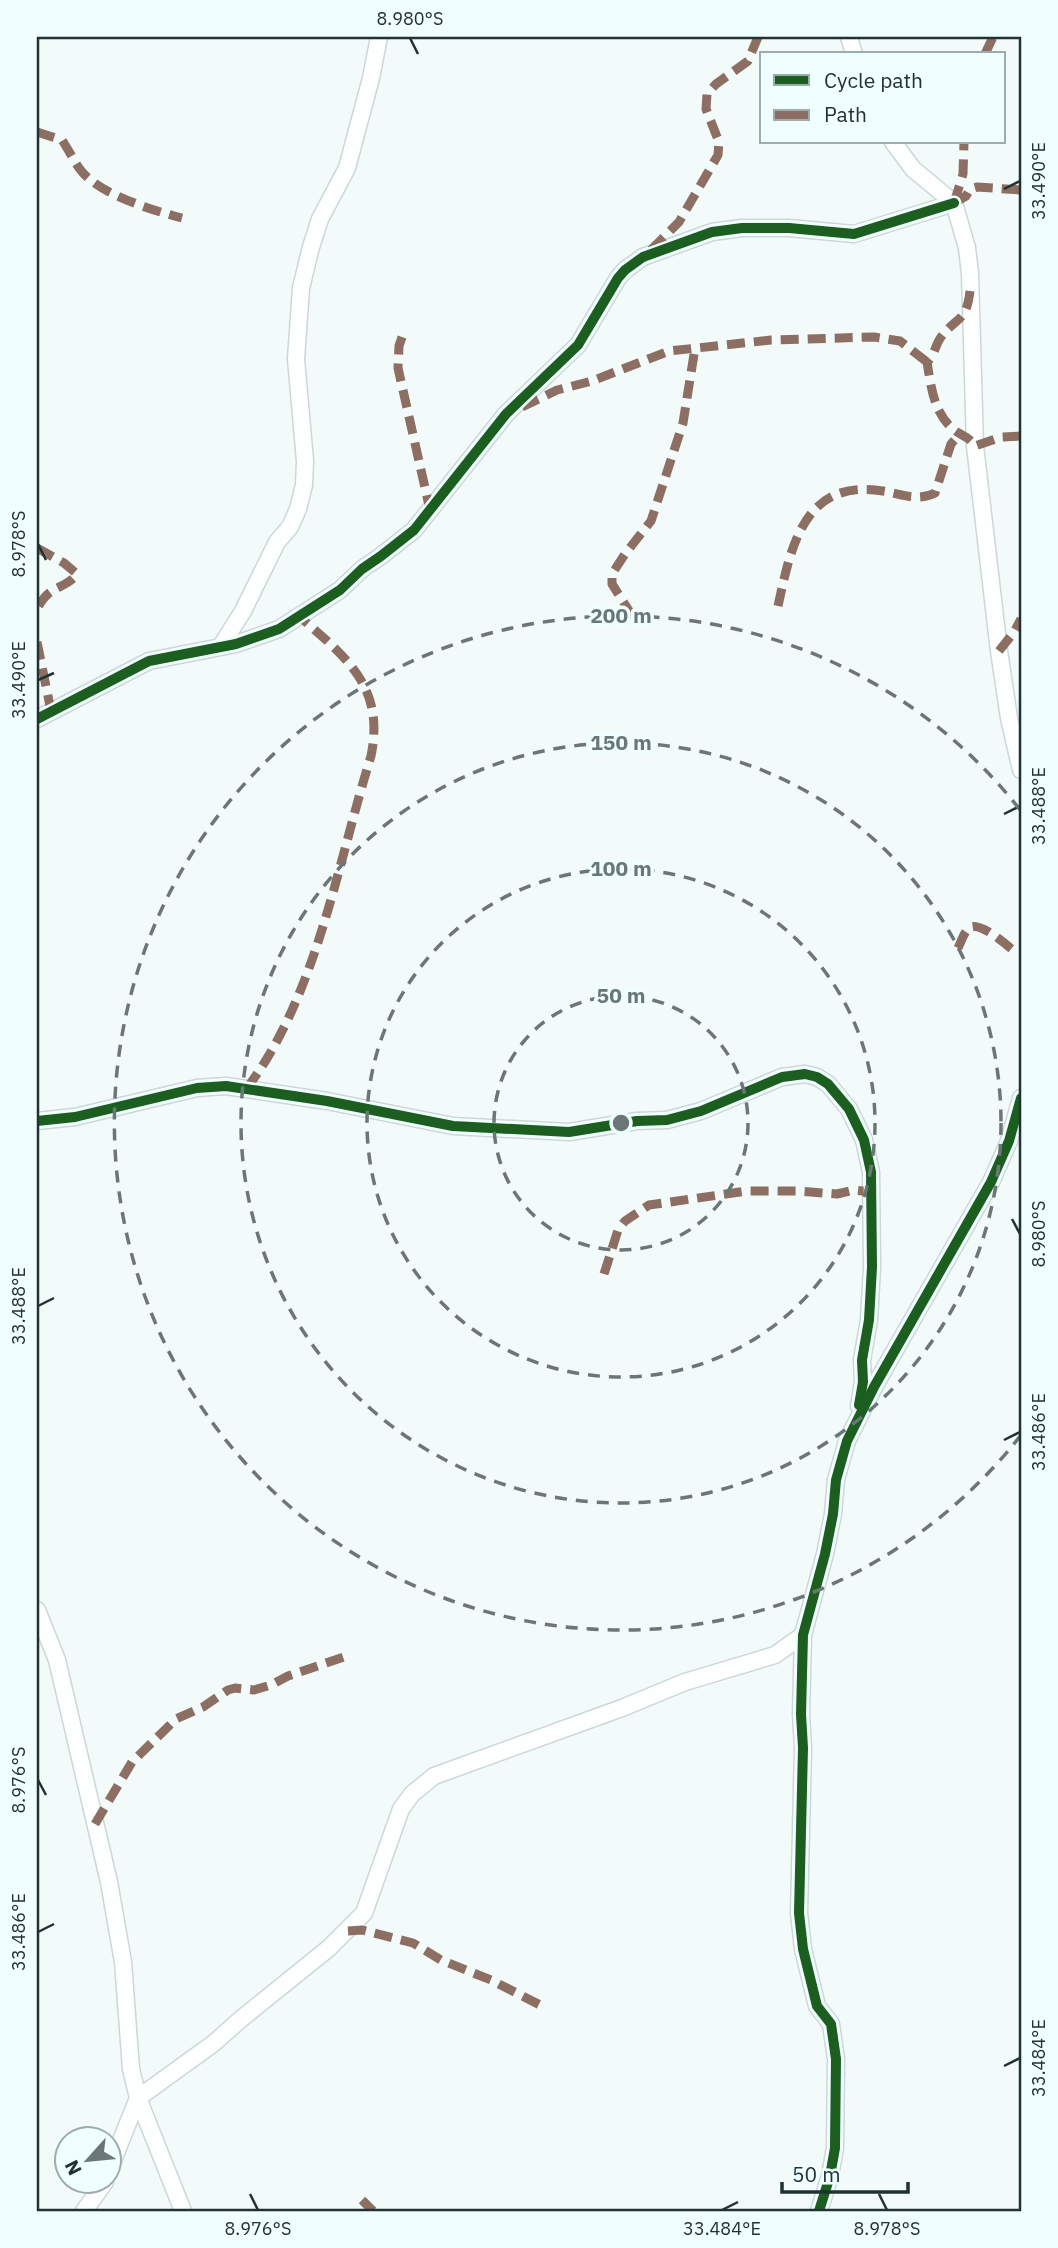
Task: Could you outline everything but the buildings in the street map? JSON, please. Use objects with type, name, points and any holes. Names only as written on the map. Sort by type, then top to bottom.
[{"type":"street","points":[[221,646],[298,509],[304,485],[305,461],[296,359],[301,288],[320,219],[347,168],[379,37]]},
{"type":"street","points":[[894,144],[913,169],[954,203],[967,248],[975,446],[985,545],[1009,718],[1021,770]]},
{"type":"street","points":[[37,719],[149,661],[259,637],[300,617],[340,590],[362,569],[414,530],[506,414],[578,345],[618,278],[643,257],[712,232],[742,228],[789,228],[854,234],[954,203]]},
{"type":"street","points":[[37,1121],[75,1117],[197,1088],[226,1086],[327,1101],[453,1126],[569,1132],[637,1121],[667,1120],[701,1111],[793,1074],[817,1077],[828,1084],[849,1109],[864,1140],[871,1172],[872,1267],[869,1320],[862,1360],[863,1382],[857,1419]]},
{"type":"street","points":[[818,2211],[830,2176],[835,2148],[836,2059],[831,2024],[817,2006],[803,1949],[799,1913],[803,1634],[825,1554],[841,1459],[857,1419],[991,1182],[1010,1141],[1021,1098]]},
{"type":"street","points":[[37,1610],[57,1660],[109,1882],[123,1962],[131,2069],[138,2098],[183,2211]]},
{"type":"street","points":[[122,2138],[138,2098],[214,2043],[348,1931],[365,1913],[401,1809],[412,1794],[434,1776],[622,1708],[685,1682],[775,1655],[803,1634]]},
{"type":"street","points":[[84,2211],[95,2196]]},
{"type":"marked path","points":[[651,250],[679,222],[718,155],[719,142],[706,109],[707,94],[716,84],[748,61],[758,37]]},
{"type":"marked path","points":[[986,52],[993,37]]},
{"type":"marked path","points":[[37,132],[62,140],[79,168],[98,186],[126,200],[182,218]]},
{"type":"marked path","points":[[954,203],[963,174],[964,144]]},
{"type":"marked path","points":[[954,203],[966,196],[970,189],[977,187],[1021,190]]},
{"type":"marked path","points":[[970,291],[964,314],[941,337],[927,362],[937,406],[946,422],[975,446],[1001,437],[1021,436]]},
{"type":"marked path","points":[[402,337],[398,368],[430,510]]},
{"type":"marked path","points":[[522,407],[557,390],[592,381],[669,351],[771,340],[874,337],[900,341],[927,362]]},
{"type":"marked path","points":[[633,617],[612,584],[612,574],[651,521],[683,423],[695,348]]},
{"type":"marked path","points":[[778,606],[796,540],[818,506],[835,495],[856,490],[883,491],[915,497],[935,493],[951,444],[960,434]]},
{"type":"marked path","points":[[37,548],[64,563],[77,574],[47,595],[37,609]]},
{"type":"marked path","points":[[247,1088],[271,1052],[308,971],[371,756],[374,732],[367,693],[358,676],[333,646],[300,617]]},
{"type":"marked path","points":[[999,651],[1021,619]]},
{"type":"marked path","points":[[37,642],[51,711]]},
{"type":"marked path","points":[[958,948],[966,932],[973,926],[992,934],[1013,950],[1021,949]]},
{"type":"marked path","points":[[604,1274],[618,1230],[625,1221],[649,1205],[747,1191],[837,1194],[854,1190],[872,1192]]},
{"type":"marked path","points":[[95,1824],[132,1762],[176,1719],[203,1707],[228,1690],[254,1690],[344,1657]]},
{"type":"marked path","points":[[348,1931],[362,1930],[413,1943],[441,1960],[491,1980],[546,2008]]},
{"type":"marked path","points":[[362,2200],[373,2211]]},
{"type":"cycle path","points":[[37,719],[149,661],[236,644],[279,629],[340,590],[362,569],[414,530],[506,414],[578,345],[618,278],[643,257],[712,232],[742,228],[789,228],[854,234],[954,203]]},
{"type":"cycle path","points":[[37,1121],[75,1117],[197,1088],[226,1086],[327,1101],[453,1126],[569,1132],[637,1121],[667,1120],[701,1111],[782,1077],[805,1074],[817,1077],[828,1084],[849,1109],[864,1140],[871,1172],[872,1267],[859,1405]]},
{"type":"cycle path","points":[[819,2211],[835,2148],[836,2059],[831,2024],[817,2006],[803,1949],[799,1913],[803,1635],[825,1554],[836,1480],[847,1441],[874,1387],[991,1182],[1009,1141],[1021,1098]]}]
